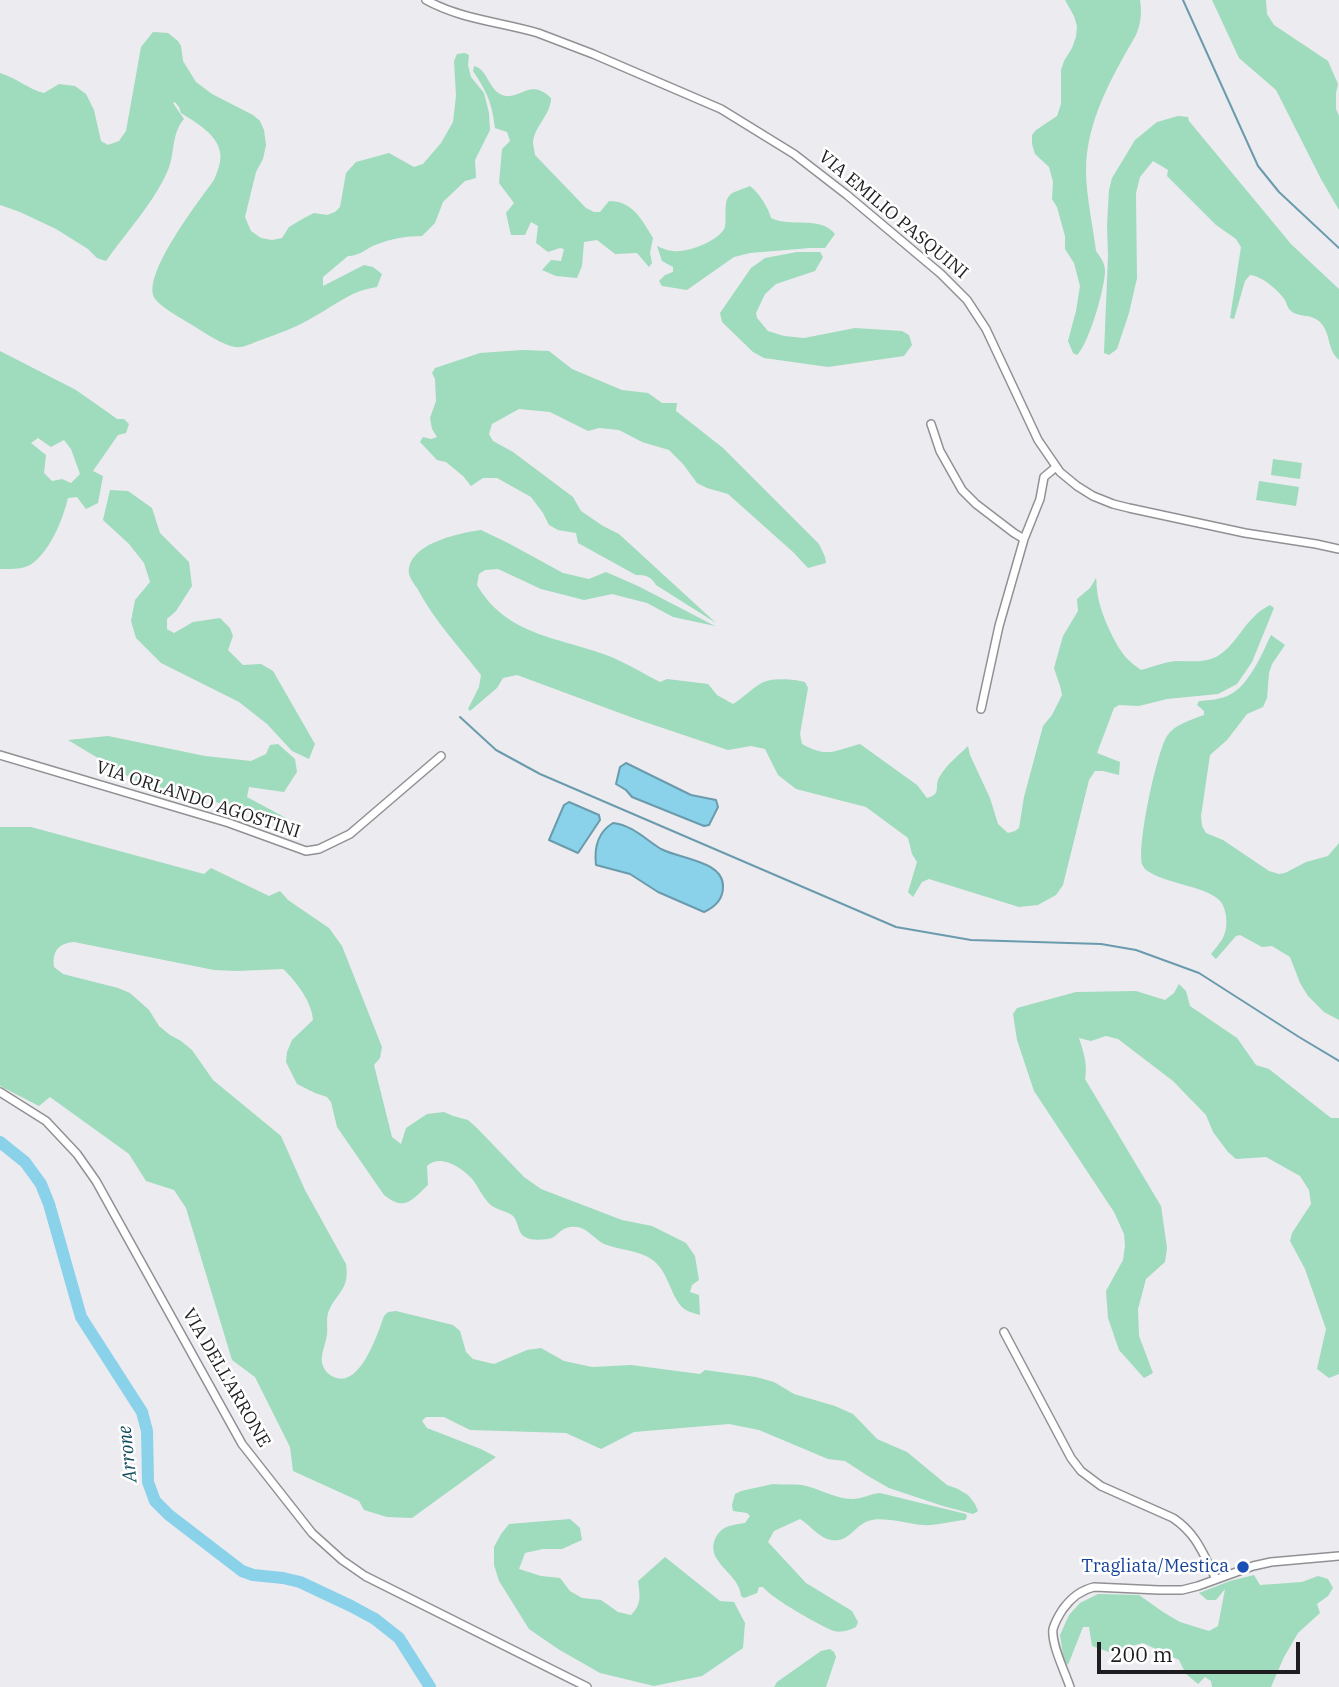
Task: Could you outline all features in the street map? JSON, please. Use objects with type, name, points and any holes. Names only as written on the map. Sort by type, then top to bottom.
[{"type":"street","name":"VIA EMILIO PASQUINI","points":[[426,0],[460,15],[538,33],[707,102],[794,154],[941,274],[967,300],[986,329],[1038,440],[1056,467],[1084,491],[1112,504],[1245,533],[1339,549]]},
{"type":"street","points":[[931,424],[940,451],[962,490],[976,504],[1024,538]]},
{"type":"street","points":[[981,709],[999,626],[1024,538],[1040,499],[1044,477],[1056,467]]},
{"type":"street","name":"VIA ORLANDO AGOSTINI","points":[[0,755],[229,823],[306,851],[319,849],[350,834],[441,756]]},
{"type":"street","name":"VIA DELL'ARRONE","points":[[0,1092],[46,1121],[83,1161],[242,1444],[312,1533],[349,1566],[370,1579],[587,1687]]},
{"type":"street","points":[[1004,1332],[1080,1471],[1101,1486],[1173,1518],[1191,1531],[1216,1579]]},
{"type":"street","points":[[1070,1687],[1053,1631],[1058,1617],[1075,1596],[1094,1587],[1173,1590],[1191,1588],[1271,1562],[1337,1558]]},
{"type":"green space","points":[[1065,0],[1140,0],[1141,9],[1136,35],[1102,100],[1090,135],[1087,190],[1096,251],[1105,271],[1096,315],[1077,355],[1073,353],[1068,341],[1080,286],[1074,263],[1065,249],[1065,236],[1052,199],[1053,182],[1049,167],[1035,154],[1032,144],[1032,135],[1057,116],[1061,104],[1061,70],[1076,37],[1077,26]]},
{"type":"green space","points":[[1212,0],[1266,0],[1267,14],[1274,25],[1328,61],[1338,84],[1336,109],[1339,116],[1339,210],[1276,90],[1239,58]]},
{"type":"green space","points":[[153,32],[168,33],[178,41],[183,61],[196,82],[260,121],[266,145],[245,217],[251,231],[261,238],[282,238],[289,227],[314,213],[327,215],[335,212],[340,207],[346,173],[356,162],[389,153],[414,167],[423,164],[441,143],[453,122],[456,96],[454,61],[457,54],[465,53],[469,55],[471,77],[484,93],[489,113],[490,130],[475,160],[476,178],[465,181],[443,202],[435,223],[422,236],[386,241],[359,254],[348,256],[323,277],[323,286],[364,265],[373,267],[382,274],[377,287],[350,295],[298,325],[248,345],[235,347],[223,343],[171,312],[154,297],[153,286],[164,255],[214,180],[220,159],[215,140],[205,129],[181,113],[175,102],[173,103],[184,119],[177,131],[168,170],[148,205],[106,261],[97,258],[88,249],[56,229],[0,205],[0,73],[44,93],[59,84],[75,86],[86,94],[94,110],[101,141],[108,145],[119,141],[126,131],[141,47]]},
{"type":"green space","points":[[474,66],[482,71],[500,94],[513,96],[536,90],[551,98],[534,137],[535,155],[586,208],[600,212],[609,201],[631,208],[653,238],[650,253],[652,263],[649,267],[637,253],[615,254],[597,240],[584,242],[582,266],[577,278],[556,276],[542,270],[551,260],[561,261],[564,249],[548,252],[536,243],[538,226],[531,222],[525,235],[511,235],[506,213],[514,203],[499,183],[502,149],[510,141],[507,132],[495,128],[490,105],[473,71]]},
{"type":"green space","points":[[1178,116],[1188,117],[1291,244],[1339,289],[1339,360],[1332,351],[1320,322],[1293,312],[1274,288],[1255,276],[1250,275],[1245,281],[1234,319],[1230,318],[1241,247],[1236,239],[1216,225],[1167,176],[1168,170],[1153,161],[1140,177],[1136,193],[1137,278],[1129,313],[1117,349],[1109,355],[1104,353],[1107,225],[1112,178],[1135,140],[1157,122]]},
{"type":"green space","points":[[750,186],[763,200],[771,218],[821,225],[835,234],[825,248],[750,253],[734,257],[687,290],[662,286],[659,281],[673,272],[673,267],[662,261],[657,246],[679,251],[694,248],[717,237],[725,227],[728,198],[734,192]]},
{"type":"green space","points":[[797,252],[820,252],[823,257],[815,271],[776,284],[765,294],[756,313],[768,331],[804,338],[855,328],[902,331],[909,335],[912,345],[904,356],[828,367],[764,358],[753,352],[722,322],[720,313],[751,268],[765,258]]},
{"type":"green space","points":[[0,351],[76,390],[117,419],[124,419],[129,424],[126,433],[118,435],[93,471],[103,476],[98,503],[86,509],[77,497],[68,498],[55,533],[39,557],[26,567],[0,569]],"holes":[[[38,438],[51,447],[64,440],[71,449],[80,474],[71,483],[62,479],[52,481],[44,473],[46,455],[31,443]]]},
{"type":"green space","points":[[549,351],[572,369],[622,390],[648,393],[662,403],[677,403],[676,411],[723,448],[819,544],[826,563],[808,568],[728,494],[697,483],[669,450],[642,442],[619,430],[599,428],[588,431],[550,412],[519,409],[492,424],[489,434],[493,441],[513,452],[573,497],[581,511],[619,534],[716,623],[656,585],[650,578],[636,575],[578,543],[576,533],[558,530],[549,525],[531,497],[497,478],[483,478],[471,486],[446,462],[437,460],[420,442],[423,437],[437,437],[430,418],[436,401],[435,379],[432,373],[435,368],[480,353]]},
{"type":"green space","points":[[1273,459],[1302,463],[1300,479],[1271,475]]},
{"type":"green space","points":[[1259,481],[1299,487],[1296,506],[1256,500]]},
{"type":"green space","points":[[110,490],[128,491],[152,508],[160,533],[189,562],[192,586],[176,611],[167,619],[167,629],[174,633],[193,622],[220,618],[230,628],[233,636],[228,650],[243,665],[261,664],[273,671],[315,744],[309,759],[292,751],[267,724],[239,702],[161,663],[136,638],[131,621],[135,600],[150,582],[144,563],[129,544],[103,520]]},
{"type":"green space","points":[[481,530],[563,573],[589,579],[606,572],[715,626],[673,617],[647,603],[612,594],[584,600],[541,589],[498,569],[485,570],[479,574],[477,585],[489,602],[518,624],[534,632],[613,658],[660,682],[667,679],[708,684],[717,695],[733,704],[756,686],[770,680],[805,682],[808,688],[800,734],[802,744],[824,752],[860,744],[917,785],[927,798],[935,794],[938,780],[946,768],[968,746],[998,824],[1008,833],[1019,828],[1024,797],[1043,726],[1062,695],[1054,668],[1063,636],[1078,611],[1077,599],[1090,588],[1096,578],[1100,604],[1113,638],[1125,656],[1141,670],[1169,662],[1202,661],[1216,657],[1230,646],[1261,610],[1270,605],[1274,608],[1252,662],[1237,684],[1218,694],[1167,699],[1139,706],[1119,705],[1114,708],[1097,753],[1120,762],[1119,775],[1095,771],[1089,780],[1063,885],[1056,895],[1038,905],[1019,907],[929,879],[922,882],[913,897],[908,892],[917,862],[908,838],[866,807],[796,789],[778,775],[765,749],[751,746],[728,750],[517,675],[503,678],[497,688],[470,711],[468,709],[479,687],[481,675],[439,622],[409,574],[410,564],[425,548],[448,537]]},
{"type":"green space","points":[[1271,635],[1285,645],[1272,664],[1267,698],[1263,707],[1247,714],[1227,740],[1210,755],[1201,816],[1202,826],[1206,833],[1223,840],[1269,871],[1279,874],[1328,856],[1339,843],[1339,1020],[1324,1012],[1308,996],[1290,957],[1272,946],[1262,947],[1240,935],[1236,936],[1216,959],[1211,954],[1221,941],[1226,928],[1226,916],[1221,903],[1207,892],[1151,873],[1144,867],[1141,857],[1148,801],[1167,736],[1179,725],[1204,715],[1204,711],[1197,705],[1199,701],[1223,697],[1238,690],[1255,667]]},
{"type":"green space","points":[[108,736],[205,756],[251,761],[266,754],[270,745],[278,744],[295,759],[297,772],[284,792],[249,787],[247,797],[286,818],[277,822],[207,799],[151,790],[68,740]]},
{"type":"green space","points":[[0,827],[31,827],[204,874],[211,868],[269,896],[280,891],[288,900],[329,928],[342,946],[382,1047],[380,1058],[374,1065],[392,1137],[401,1144],[406,1128],[427,1114],[444,1112],[468,1120],[524,1177],[541,1189],[622,1220],[652,1226],[686,1243],[695,1256],[699,1280],[692,1285],[690,1292],[699,1295],[700,1315],[681,1306],[660,1267],[648,1257],[607,1245],[576,1227],[564,1229],[549,1239],[534,1240],[525,1237],[512,1215],[486,1201],[469,1175],[451,1164],[432,1162],[427,1166],[428,1185],[408,1202],[397,1203],[384,1195],[337,1127],[331,1102],[327,1097],[297,1084],[286,1062],[292,1040],[313,1020],[303,992],[283,969],[214,970],[74,942],[60,946],[55,953],[54,967],[63,974],[130,993],[149,1010],[159,1026],[192,1050],[213,1080],[281,1136],[305,1190],[346,1264],[344,1286],[327,1316],[322,1362],[330,1375],[343,1379],[352,1375],[372,1346],[384,1316],[388,1312],[396,1311],[453,1325],[460,1331],[466,1352],[473,1359],[494,1364],[527,1350],[541,1348],[564,1361],[592,1367],[631,1365],[700,1374],[705,1370],[756,1377],[774,1382],[794,1394],[853,1414],[877,1439],[907,1452],[947,1485],[968,1495],[978,1511],[973,1514],[889,1488],[845,1461],[828,1459],[759,1430],[729,1424],[634,1432],[601,1449],[566,1433],[470,1430],[444,1417],[426,1417],[422,1421],[427,1428],[496,1457],[412,1518],[387,1517],[364,1510],[359,1501],[293,1471],[290,1447],[255,1377],[232,1360],[186,1208],[174,1190],[146,1181],[129,1154],[50,1097],[39,1106],[0,1086]]},
{"type":"green space","points":[[1179,984],[1186,991],[1190,1006],[1237,1038],[1256,1065],[1269,1069],[1331,1118],[1339,1118],[1339,1374],[1329,1378],[1317,1369],[1326,1329],[1305,1269],[1290,1241],[1292,1233],[1311,1204],[1309,1190],[1300,1176],[1266,1157],[1236,1159],[1213,1132],[1206,1115],[1173,1081],[1118,1039],[1106,1036],[1091,1041],[1079,1038],[1085,1063],[1085,1079],[1161,1206],[1167,1248],[1165,1262],[1146,1279],[1138,1309],[1139,1336],[1153,1373],[1144,1378],[1119,1350],[1108,1318],[1106,1291],[1123,1260],[1124,1234],[1114,1212],[1034,1091],[1017,1040],[1013,1014],[1017,1008],[1076,992],[1136,991],[1165,1000],[1174,993]]},
{"type":"green space","points":[[773,1484],[802,1485],[846,1499],[880,1493],[966,1514],[967,1517],[965,1520],[927,1525],[888,1520],[868,1521],[847,1537],[837,1540],[822,1537],[800,1519],[774,1531],[768,1542],[806,1583],[852,1611],[858,1622],[856,1627],[837,1632],[796,1611],[763,1587],[759,1587],[757,1593],[744,1598],[735,1581],[714,1554],[713,1546],[719,1533],[729,1526],[745,1523],[750,1516],[733,1511],[735,1494]]},
{"type":"green space","points":[[570,1519],[580,1528],[582,1540],[562,1549],[525,1553],[519,1569],[541,1576],[560,1578],[570,1591],[582,1598],[601,1600],[618,1612],[631,1615],[639,1600],[638,1581],[665,1557],[720,1601],[734,1602],[745,1623],[743,1648],[702,1676],[654,1686],[600,1673],[529,1629],[499,1581],[494,1565],[494,1547],[509,1524]]},
{"type":"green space","points":[[1254,1575],[1260,1585],[1302,1582],[1318,1576],[1328,1579],[1333,1588],[1328,1596],[1317,1604],[1320,1613],[1298,1633],[1271,1687],[1212,1687],[1211,1681],[1205,1677],[1198,1684],[1186,1674],[1179,1660],[1143,1643],[1109,1652],[1092,1646],[1089,1627],[1083,1627],[1068,1665],[1064,1661],[1060,1635],[1069,1615],[1080,1603],[1098,1594],[1139,1595],[1180,1622],[1209,1631],[1218,1626],[1225,1589],[1216,1600],[1207,1600],[1199,1593]]},
{"type":"green space","points":[[830,1649],[836,1657],[826,1687],[774,1687],[777,1682],[821,1651]]},
{"type":"water","points":[[626,763],[691,795],[716,800],[718,807],[709,825],[704,826],[632,797],[616,784],[620,767]]},
{"type":"water","points":[[569,802],[599,815],[600,820],[578,853],[549,840],[564,805]]},
{"type":"water","points":[[613,823],[632,829],[661,849],[709,866],[721,878],[722,896],[718,903],[704,912],[658,892],[630,874],[596,865],[598,841]]},
{"type":"waterway","points":[[1183,0],[1258,166],[1279,192],[1339,248]]},
{"type":"waterway","points":[[460,717],[496,750],[540,774],[896,927],[971,940],[1101,944],[1136,950],[1199,973],[1339,1061]]},
{"type":"waterway","name":"Arrone","points":[[0,1142],[25,1162],[41,1184],[81,1317],[142,1412],[147,1431],[148,1482],[155,1501],[169,1515],[242,1571],[300,1582],[375,1619],[399,1638],[430,1687]]},
{"type":"place","name":"Tragliata/Mestica","points":[[1243,1567]]}]
